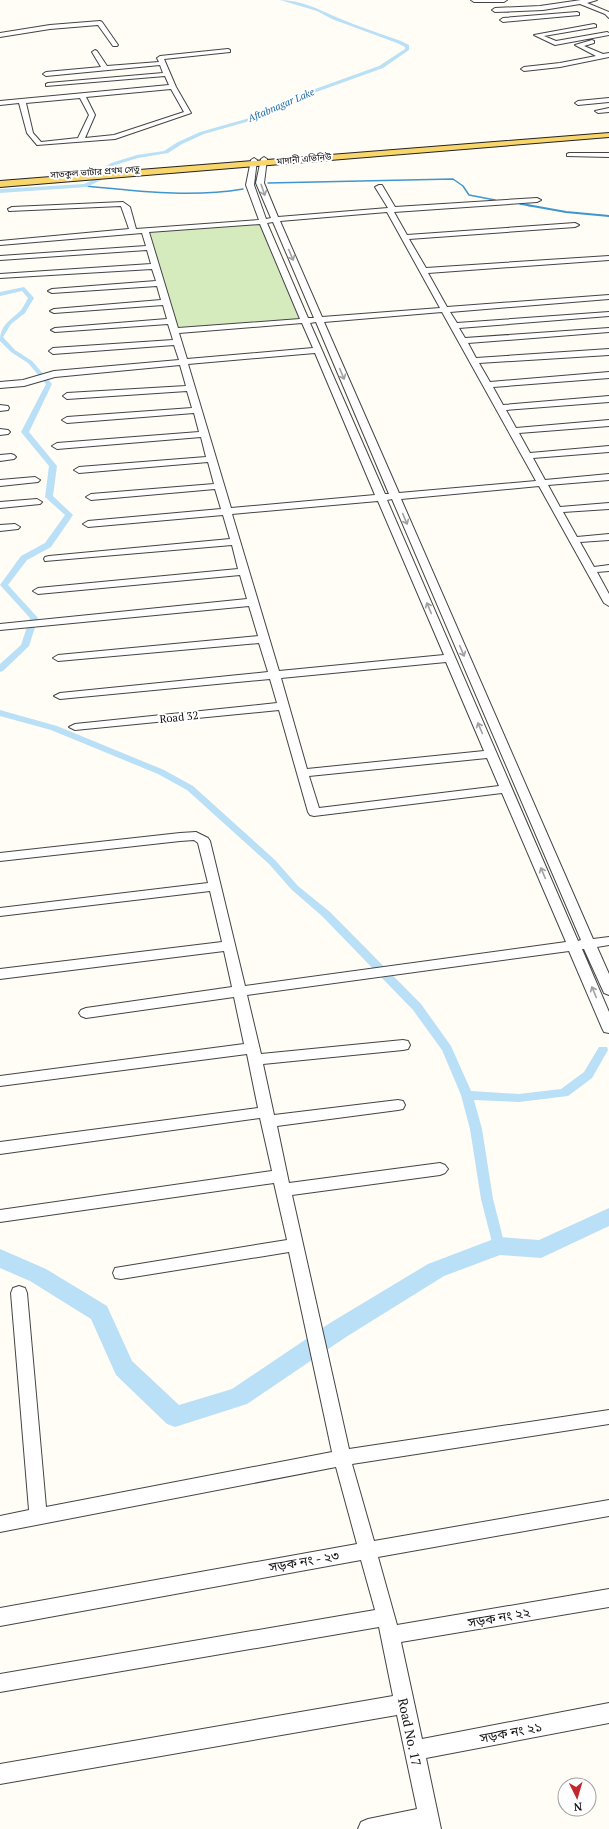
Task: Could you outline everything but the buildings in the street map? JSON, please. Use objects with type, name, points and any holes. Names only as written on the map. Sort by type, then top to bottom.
[{"type":"main road","name":"মাদানী এভিনিউ","points":[[0,180],[102,174],[609,132]]},
{"type":"main road","name":"মাদানী এভিনিউ","points":[[397,150],[609,135]]},
{"type":"main road","name":"মাদানী এভিনিউ","points":[[0,184],[33,179]]},
{"type":"street","points":[[474,0],[504,0]]},
{"type":"street","points":[[536,2],[548,0]]},
{"type":"street","points":[[574,0],[588,0]]},
{"type":"street","points":[[495,10],[544,8],[542,7],[560,2],[594,0]]},
{"type":"street","points":[[560,2],[573,8],[578,16],[608,36]]},
{"type":"street","points":[[580,2],[607,13],[609,16]]},
{"type":"street","points":[[503,20],[578,16],[586,18]]},
{"type":"street","points":[[601,16],[609,16]]},
{"type":"street","points":[[0,35],[50,27],[100,24],[115,45]]},
{"type":"street","points":[[594,26],[537,35],[555,43],[608,36]]},
{"type":"street","points":[[606,56],[578,45],[608,36]]},
{"type":"street","points":[[22,101],[30,133],[39,144],[115,137],[188,113],[173,87],[160,58],[228,51]]},
{"type":"street","points":[[95,52],[105,68]]},
{"type":"street","points":[[524,68],[560,65],[606,56]]},
{"type":"street","points":[[46,74],[163,63]]},
{"type":"street","points":[[48,85],[168,74]]},
{"type":"street","points":[[0,103],[173,87]]},
{"type":"street","points":[[81,140],[92,115],[82,96]]},
{"type":"street","points":[[578,103],[609,100]]},
{"type":"street","points":[[598,111],[609,110]]},
{"type":"street","points":[[569,155],[609,155]]},
{"type":"street","points":[[263,161],[261,186],[609,990]]},
{"type":"street","points":[[253,162],[250,185],[264,222],[609,1028]]},
{"type":"street","points":[[379,187],[423,272],[609,602]]},
{"type":"street","points":[[0,243],[132,230],[264,222],[275,219],[391,209],[537,200]]},
{"type":"street","points":[[12,209],[123,204],[126,207],[132,230]]},
{"type":"street","points":[[404,236],[575,225]]},
{"type":"street","points":[[145,230],[314,812],[507,789]]},
{"type":"street","points":[[0,258],[150,248]]},
{"type":"street","points":[[423,272],[609,258]]},
{"type":"street","points":[[0,276],[155,266]]},
{"type":"street","points":[[52,291],[160,283]]},
{"type":"street","points":[[55,330],[306,321],[609,297]]},
{"type":"street","points":[[54,310],[166,302]]},
{"type":"street","points":[[454,326],[609,314]]},
{"type":"street","points":[[462,341],[609,330]]},
{"type":"street","points":[[53,351],[177,342]]},
{"type":"street","points":[[0,385],[24,383],[54,374],[318,350]]},
{"type":"street","points":[[474,362],[609,352]]},
{"type":"street","points":[[486,384],[609,375]]},
{"type":"street","points":[[67,396],[191,388]]},
{"type":"street","points":[[500,408],[609,400]]},
{"type":"street","points":[[67,420],[197,410]]},
{"type":"street","points":[[512,431],[609,423]]},
{"type":"street","points":[[57,446],[204,434]]},
{"type":"street","points":[[526,456],[609,449]]},
{"type":"street","points":[[0,458],[11,457]]},
{"type":"street","points":[[79,470],[211,459]]},
{"type":"street","points":[[88,524],[609,477]]},
{"type":"street","points":[[0,484],[35,480]]},
{"type":"street","points":[[92,497],[219,486]]},
{"type":"street","points":[[0,506],[37,502]]},
{"type":"street","points":[[557,510],[609,506]]},
{"type":"street","points":[[0,528],[15,527]]},
{"type":"street","points":[[573,540],[609,537]]},
{"type":"street","points":[[49,559],[235,542]]},
{"type":"street","points":[[590,570],[609,568]]},
{"type":"street","points":[[38,591],[244,572]]},
{"type":"street","points":[[0,627],[253,602]]},
{"type":"street","points":[[58,658],[263,639]]},
{"type":"street","points":[[60,696],[450,658]]},
{"type":"street","name":"Road 32","points":[[75,727],[283,706]]},
{"type":"street","points":[[302,774],[492,754]]},
{"type":"street","name":"Road No. 17","points":[[0,857],[196,836],[204,841],[216,886],[254,1054],[342,1458],[388,1626],[429,1823]]},
{"type":"street","points":[[0,912],[216,886]]},
{"type":"street","points":[[86,1013],[358,974],[609,941]]},
{"type":"street","points":[[0,974],[229,946]]},
{"type":"street","points":[[0,1081],[254,1054],[403,1044]]},
{"type":"street","points":[[0,1148],[268,1117],[398,1105]]},
{"type":"street","points":[[0,1216],[282,1183],[440,1169]]},
{"type":"street","points":[[121,1273],[296,1245]]},
{"type":"street","points":[[19,1293],[38,1517]]},
{"type":"street","points":[[0,1524],[342,1458],[609,1417]]},
{"type":"street","name":"সড়ক নং - ২৩","points":[[0,1617],[609,1508]]},
{"type":"street","name":"সড়ক নং ২২","points":[[0,1684],[388,1626],[609,1598]]},
{"type":"street","points":[[0,1774],[404,1704]]},
{"type":"street","name":"সড়ক নং ২১","points":[[414,1750],[609,1713]]},
{"type":"street","points":[[368,1829],[429,1823]]},
{"type":"green space","points":[[263,222],[306,321],[174,331],[145,230]]},
{"type":"waterway","name":"Aftabnagar Lake","points":[[0,191],[85,186],[99,179],[107,168],[113,164],[137,157],[166,152],[180,143],[202,133],[255,118],[281,103],[381,67],[407,50],[407,46],[399,42],[334,18],[319,10],[282,0]]},
{"type":"waterway","points":[[268,183],[453,179],[463,186],[469,195],[495,200]]},
{"type":"waterway","points":[[85,186],[164,193],[223,192],[243,189]]},
{"type":"waterway","points":[[520,204],[532,206]]},
{"type":"waterway","points":[[527,205],[566,212],[609,216]]},
{"type":"waterway","points":[[0,294],[24,289],[31,298],[23,312],[9,323],[0,337],[13,351],[30,362],[49,384],[25,432],[53,466],[49,497],[69,515],[48,545],[24,558],[4,585],[34,618],[25,646],[0,669]]},
{"type":"waterway","points":[[0,713],[54,728],[161,772],[190,788],[272,862],[295,888],[326,914],[417,1007],[447,1049],[467,1095]]},
{"type":"waterway","points":[[467,1095],[519,1098],[564,1093],[588,1075],[603,1050]]},
{"type":"waterway","points":[[467,1095],[476,1129],[487,1199],[499,1246]]},
{"type":"waterway","points":[[0,1258],[38,1275],[99,1313],[124,1368],[175,1417],[239,1397],[338,1330],[436,1270],[499,1246],[541,1249],[609,1216]]}]
